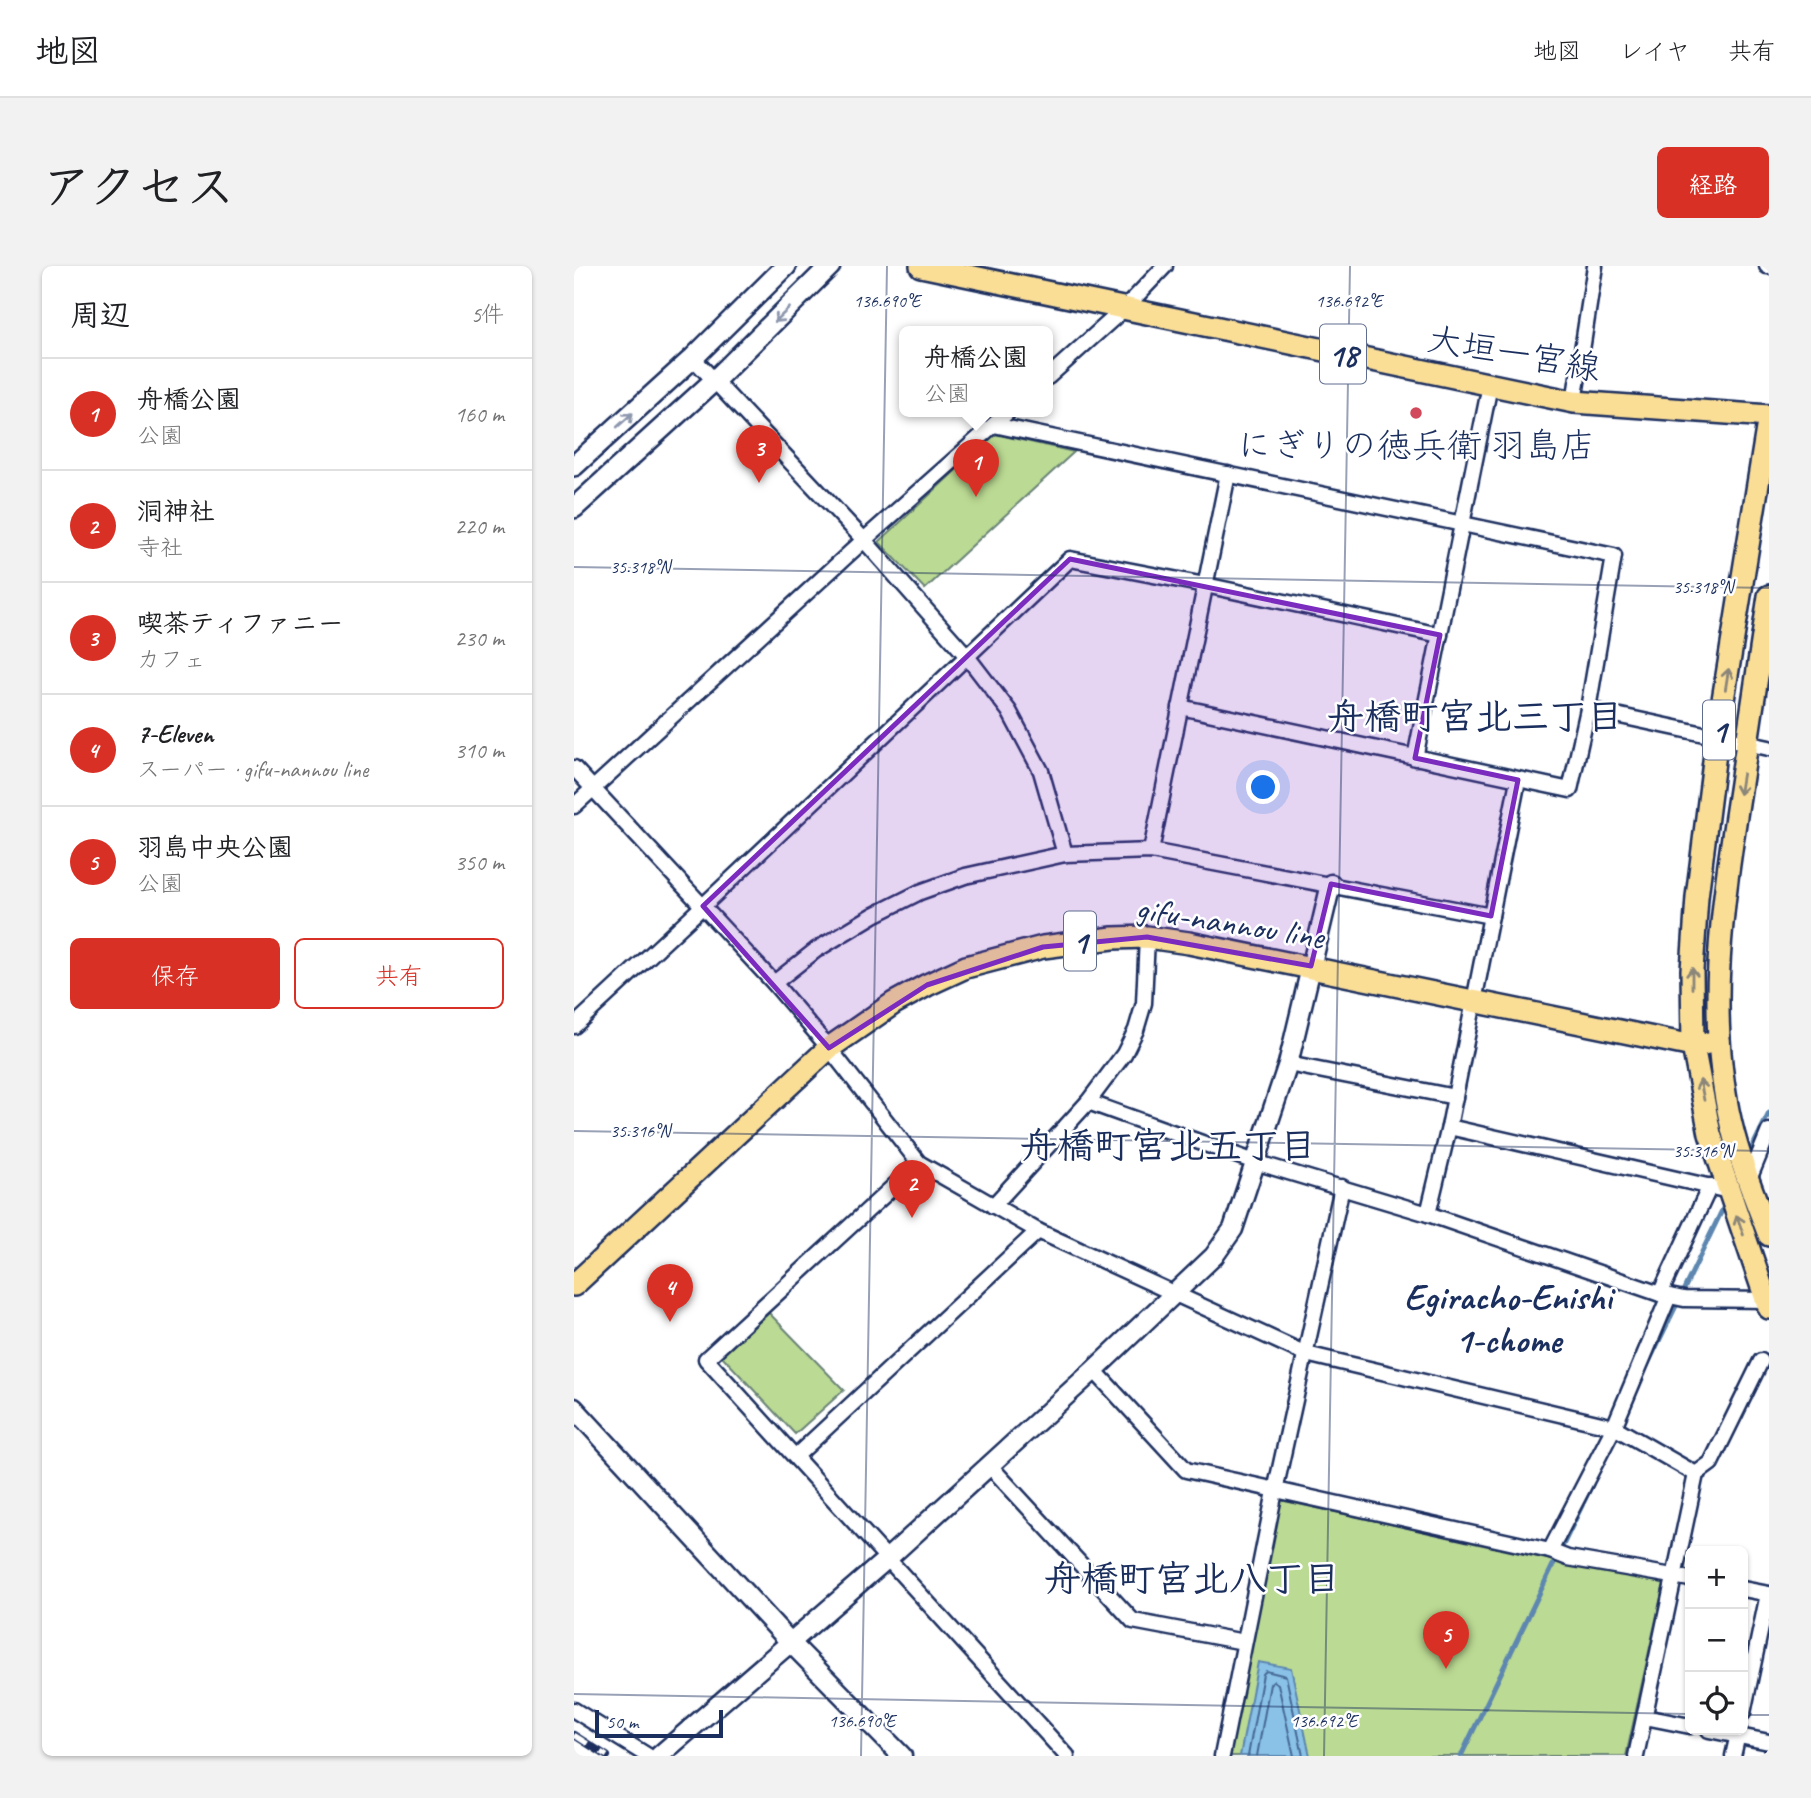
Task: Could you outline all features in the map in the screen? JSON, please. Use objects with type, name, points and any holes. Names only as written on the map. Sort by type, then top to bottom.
[{"type":"main road","points":[[574,466],[693,358],[786,266]]},
{"type":"main road","points":[[574,508],[715,380],[830,266]]},
{"type":"main road","name":"大垣一宮線","points":[[921,266],[1574,401],[1769,416]]},
{"type":"main road","name":"1","points":[[1693,1046],[1694,934],[1717,737],[1769,416]]},
{"type":"main road","name":"1","points":[[1719,1041],[1717,968],[1723,901],[1769,596]]},
{"type":"main road","name":"gifu-nannou line","points":[[574,1285],[829,1048],[894,1003],[927,985],[966,967],[1043,947],[1113,938],[1147,937],[1311,966],[1693,1046],[1719,1041]]},
{"type":"main road","points":[[1719,1041],[1731,1124],[1732,1185],[1769,1234]]},
{"type":"main road","points":[[1693,1046],[1710,1134],[1732,1185],[1768,1303]]},
{"type":"street","points":[[1053,373],[1126,307],[1165,266]]},
{"type":"street","points":[[1574,401],[1595,266]]},
{"type":"street","points":[[693,358],[864,540],[966,655],[1009,711],[1041,771],[1065,854]]},
{"type":"street","points":[[1415,758],[1490,385]]},
{"type":"street","points":[[574,806],[1002,417]]},
{"type":"street","points":[[993,425],[1614,556],[1588,709],[1570,790],[1180,707]]},
{"type":"street","points":[[1151,851],[1228,474]]},
{"type":"street","points":[[574,1026],[1070,559],[1440,635]]},
{"type":"street","points":[[1588,709],[1769,748]]},
{"type":"street","points":[[574,768],[774,983],[919,1163],[1038,1231],[1306,1354],[1614,1427],[1696,1474]]},
{"type":"street","points":[[1428,1214],[1449,1127],[1518,780]]},
{"type":"street","points":[[774,983],[816,950],[874,915],[920,892],[965,876],[1065,854],[1151,851],[1491,916]]},
{"type":"street","points":[[659,1756],[888,1558],[1214,1256],[1233,1229],[1288,1064],[1331,884]]},
{"type":"street","points":[[993,1206],[1088,1101],[1124,1054],[1136,1030],[1144,1003],[1147,937]]},
{"type":"street","points":[[1288,1064],[1455,1097]]},
{"type":"street","points":[[1088,1101],[1255,1162],[1428,1214],[1672,1296],[1768,1303]]},
{"type":"street","points":[[1449,1127],[1732,1185]]},
{"type":"street","points":[[1550,1551],[1614,1427],[1672,1296],[1732,1185],[1769,1131]]},
{"type":"street","points":[[919,1163],[706,1359],[1067,1756]]},
{"type":"street","points":[[1222,1756],[1275,1491],[1342,1187]]},
{"type":"street","points":[[796,1457],[1038,1231]]},
{"type":"street","points":[[1636,1756],[1696,1474],[1711,1463],[1761,1361]]},
{"type":"street","points":[[1094,1370],[1186,1470],[1550,1551],[1568,1558],[1685,1578]]},
{"type":"street","points":[[574,1408],[790,1642],[902,1756]]},
{"type":"street","points":[[990,1466],[1133,1621],[1244,1642]]},
{"type":"street","points":[[1748,1590],[1768,1594],[1748,1689]]},
{"type":"street","points":[[574,1710],[648,1756]]},
{"type":"street","points":[[1645,1717],[1685,1725]]},
{"type":"street","points":[[1734,1756],[1739,1735]]},
{"type":"street","points":[[1746,1735],[1769,1742]]},
{"type":"highlighted area","points":[[1070,559],[1440,635],[1415,758],[1518,780],[1491,916],[1331,884],[1311,966],[1147,937],[1043,947],[927,985],[829,1048],[703,906]]},
{"type":"green space","points":[[995,434],[1074,452],[925,589],[879,542]]},
{"type":"green space","points":[[769,1313],[844,1390],[795,1434],[722,1356]]},
{"type":"green space","points":[[1280,1500],[1664,1583],[1626,1756],[1230,1756]]},
{"type":"water","points":[[1258,1662],[1291,1668],[1310,1756],[1240,1756]]},
{"type":"waterway","points":[[1747,1158],[1769,1113]]},
{"type":"waterway","points":[[1647,1366],[1726,1202]]},
{"type":"waterway","points":[[1563,1545],[1592,1485]]},
{"type":"waterway","points":[[1461,1756],[1554,1563]]},
{"type":"railway","points":[[574,1735],[607,1756]]},
{"type":"place","name":"にぎりの徳兵衛 羽島店","points":[[1416,413]]},
{"type":"place","name":"喫茶ティファニー","points":[[759,483]]},
{"type":"place","name":"舟橋公園","points":[[976,497]]},
{"type":"place","name":"洞神社","points":[[912,1218]]},
{"type":"place","name":"7-Eleven","points":[[670,1322]]},
{"type":"place","name":"羽島中央公園","points":[[1446,1669]]},
{"type":"district","name":"舟橋町宮北三丁目","points":[[1475,716]]},
{"type":"district","name":"舟橋町宮北五丁目","points":[[1168,1145]]},
{"type":"district","name":"Egiracho-Enishi 1-chome","points":[[1508,1318]]},
{"type":"district","name":"舟橋町宮北八丁目","points":[[1192,1578]]}]
